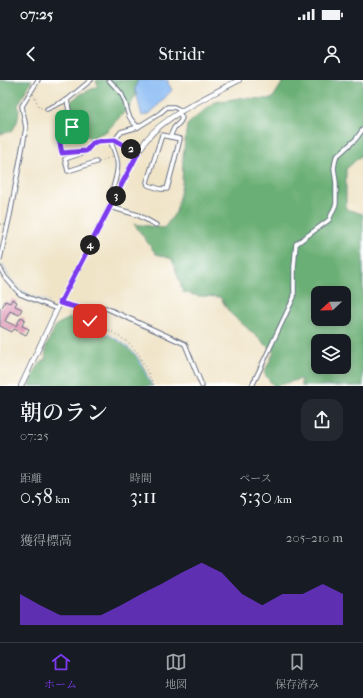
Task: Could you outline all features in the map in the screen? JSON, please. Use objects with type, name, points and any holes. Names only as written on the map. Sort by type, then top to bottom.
[{"type":"street","points":[[0,259],[10,215],[26,128],[22,106],[38,80]]},
{"type":"street","points":[[47,109],[67,100],[91,80]]},
{"type":"street","points":[[109,80],[122,94],[130,120],[138,127]]},
{"type":"street","points":[[21,386],[60,303],[138,153],[147,139],[160,126],[181,112],[239,80]]},
{"type":"street","points":[[67,100],[72,134],[59,139],[62,153],[86,151]]},
{"type":"street","points":[[115,140],[121,132],[138,127],[159,114],[167,107],[174,107],[181,112],[182,118],[174,128],[170,137]]},
{"type":"street","points":[[252,386],[294,297],[296,244],[329,220],[336,204],[334,168],[336,157],[356,139],[363,129]]},
{"type":"street","points":[[162,135],[170,137],[180,140],[167,189],[160,189],[148,185],[147,182],[162,135]]},
{"type":"street","points":[[96,162],[68,171],[65,159],[86,151],[93,143],[110,140],[115,140],[138,153]]},
{"type":"street","points":[[110,140],[118,165],[113,188]]},
{"type":"street","points":[[110,207],[138,215],[156,225]]},
{"type":"street","points":[[0,268],[5,277],[20,294],[57,309]]},
{"type":"street","points":[[83,309],[106,308],[185,344],[202,386]]},
{"type":"path","points":[[32,90],[38,107],[47,109]]},
{"type":"path","points":[[96,162],[116,155]]},
{"type":"path","points":[[60,303],[83,309],[90,321],[109,330],[129,343],[139,354],[154,386]]},
{"type":"green space","points":[[0,80],[32,80],[18,105],[19,116],[14,128],[12,131],[1,134],[0,134]]},
{"type":"green space","points":[[96,80],[138,80],[135,89],[136,94],[130,106],[107,131],[91,138],[76,128],[72,119],[70,102],[79,95],[98,86]]},
{"type":"green space","points":[[284,80],[363,80],[363,154],[346,169],[346,209],[363,214],[363,386],[301,386],[301,379],[275,386],[272,384],[264,373],[274,352],[229,312],[220,297],[198,296],[183,292],[172,259],[156,254],[134,224],[164,228],[176,212],[182,184],[183,156],[187,125],[214,102],[240,98],[272,99]]},
{"type":"green space","points":[[72,317],[107,334],[132,351],[144,368],[152,386],[29,386],[37,368],[45,360],[46,347],[56,325]]},
{"type":"water","points":[[138,80],[168,80],[172,90],[151,113],[142,116],[135,89]]},
{"type":"building","points":[[12,299],[17,302],[15,306],[22,309],[19,315],[10,311],[5,321],[16,326],[21,317],[25,319],[22,326],[29,329],[26,335],[14,329],[12,332],[0,326],[0,309],[5,301],[10,303]]},
{"type":"waterway","points":[[3,265],[11,280],[21,290],[49,302]]},
{"type":"waterway","points":[[76,317],[122,342],[136,355],[152,386]]},
{"type":"route","points":[[72,127],[72,134],[59,139],[62,153],[86,151],[93,143],[106,140],[115,140],[138,153],[60,303],[83,309],[90,321]]}]
